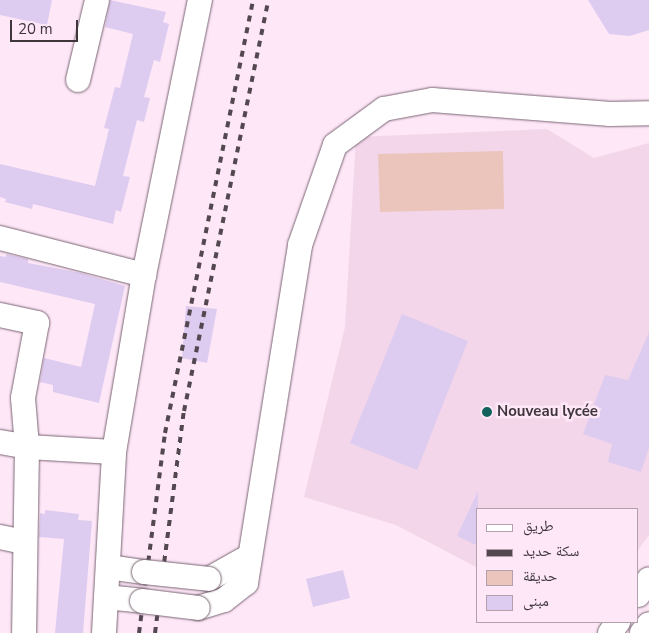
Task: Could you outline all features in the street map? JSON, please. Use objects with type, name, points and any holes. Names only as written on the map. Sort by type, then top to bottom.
[{"type":"street","points":[[78,80],[97,0]]},
{"type":"street","points":[[104,633],[114,452],[144,274],[200,0]]},
{"type":"street","points":[[106,597],[198,608],[224,600],[246,583],[300,245],[336,145],[384,109],[432,100],[610,114],[649,113]]},
{"type":"street","points":[[0,238],[144,274]]},
{"type":"street","points":[[0,315],[37,323],[23,398],[27,446],[23,542],[24,633]]},
{"type":"street","points":[[0,442],[27,446],[114,452]]},
{"type":"street","points":[[0,537],[23,542]]},
{"type":"street","points":[[108,567],[209,579],[250,556]]},
{"type":"street","points":[[639,594],[649,579]]},
{"type":"street","points":[[642,633],[649,624]]},
{"type":"shaded area","name":"Nouveau lycée","points":[[547,129],[594,158],[649,143],[649,535],[639,549],[639,508],[477,508],[477,567],[396,525],[304,497],[345,327],[356,137]]},
{"type":"green space","points":[[503,151],[504,209],[380,212],[378,154]]},
{"type":"building","points":[[0,0],[52,0],[47,25],[0,15]]},
{"type":"building","points":[[110,0],[166,12],[163,22],[169,24],[160,62],[154,60],[144,97],[150,98],[144,122],[137,120],[123,176],[130,177],[121,212],[116,210],[113,224],[33,204],[32,209],[5,202],[6,199],[0,197],[0,164],[95,186],[109,129],[104,128],[115,87],[120,88],[133,34],[105,27]]},
{"type":"building","points":[[588,0],[649,0],[649,30],[630,36],[609,34]]},
{"type":"building","points":[[6,254],[28,259],[28,263],[81,273],[125,286],[99,403],[53,392],[53,385],[40,382],[44,358],[81,367],[95,304],[0,282],[0,256],[6,257]]},
{"type":"building","points":[[186,306],[217,309],[207,363],[182,358]]},
{"type":"building","points":[[402,314],[468,341],[417,470],[350,443]]},
{"type":"building","points":[[649,332],[649,448],[641,472],[608,462],[612,444],[583,434],[605,375],[628,380]]},
{"type":"building","points":[[478,491],[477,546],[457,536]]},
{"type":"building","points":[[45,510],[79,514],[78,520],[92,521],[83,633],[55,633],[64,539],[39,537],[40,513],[45,514]]},
{"type":"building","points":[[343,570],[350,598],[313,607],[306,579]]},
{"type":"railway","points":[[139,633],[165,433],[253,0]]},
{"type":"railway","points":[[155,633],[184,411],[268,0]]},
{"type":"place","name":"Nouveau lycée","points":[[487,412]]}]
